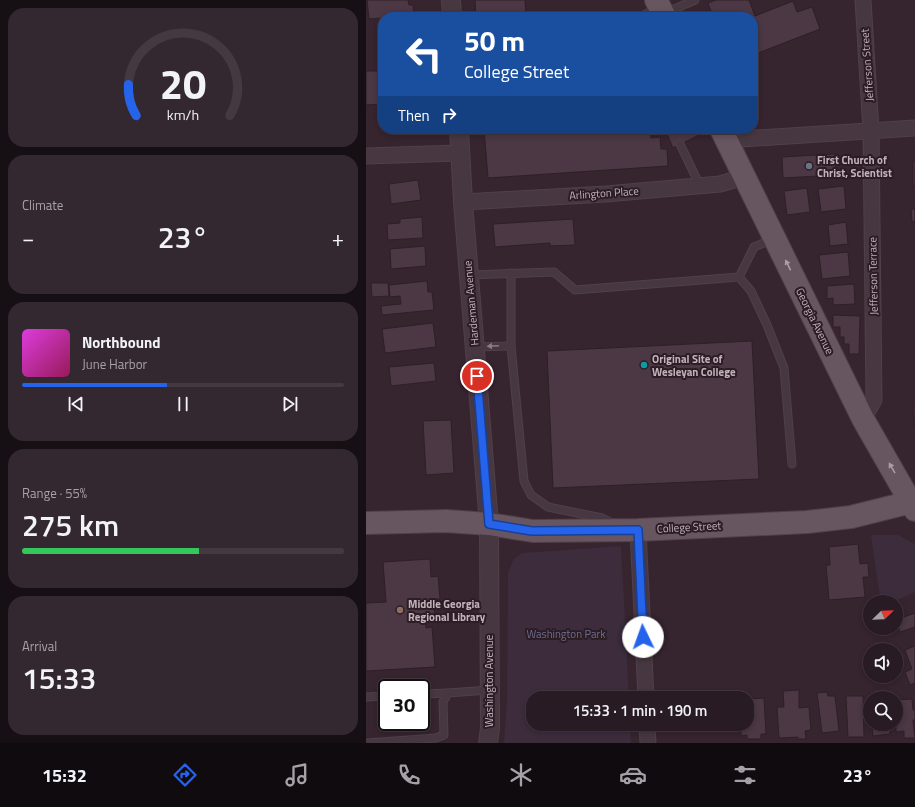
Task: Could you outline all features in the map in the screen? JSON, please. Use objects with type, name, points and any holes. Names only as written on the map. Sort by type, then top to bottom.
[{"type":"main road","name":"Georgia Avenue","points":[[723,134],[863,419],[914,504]]},
{"type":"main road","name":"College Street","points":[[366,523],[446,520],[489,524],[532,531],[631,530],[807,522],[844,518],[914,504]]},
{"type":"street","points":[[451,0],[452,12]]},
{"type":"street","name":"Jefferson Street","points":[[863,0],[871,130]]},
{"type":"street","points":[[758,133],[915,128]]},
{"type":"street","name":"Jefferson Terrace","points":[[863,419],[874,400],[871,130]]},
{"type":"street","name":"Hardeman Avenue","points":[[459,134],[463,202],[489,524]]},
{"type":"street","points":[[366,156],[460,153]]},
{"type":"street","name":"Arlington Place","points":[[463,202],[606,194],[700,186],[720,184],[744,177]]},
{"type":"street","name":"Washington Avenue","points":[[488,743],[490,728],[489,524]]},
{"type":"street","points":[[631,530],[645,691]]},
{"type":"street","points":[[647,731],[648,743]]},
{"type":"lane","points":[[661,9],[695,0]]},
{"type":"lane","points":[[680,144],[700,186]]},
{"type":"lane","points":[[739,277],[754,247],[775,239]]},
{"type":"lane","points":[[469,275],[554,272],[575,290],[739,277]]},
{"type":"lane","points":[[511,273],[511,346],[524,481],[531,496],[548,507],[602,518],[631,530]]},
{"type":"lane","points":[[739,277],[751,291],[767,324],[784,368],[792,464]]},
{"type":"lane","points":[[475,347],[511,346]]},
{"type":"lane","points":[[430,694],[490,690]]},
{"type":"lane","points":[[366,743],[436,738],[444,735],[443,702],[448,693]]},
{"type":"lane","points":[[366,697],[378,696]]},
{"type":"green space","points":[[871,535],[898,535],[915,544],[915,592],[903,597],[903,595],[880,595]]},
{"type":"green space","name":"Washington Park","points":[[621,546],[629,691],[526,691],[526,731],[630,731],[631,743],[504,743],[507,697],[508,572],[514,559],[522,553]]},
{"type":"building","points":[[367,0],[408,0],[409,5],[413,5],[414,12],[378,12],[378,18],[369,19]]},
{"type":"building","points":[[475,0],[525,0],[526,12],[476,12]]},
{"type":"building","points":[[716,0],[749,0],[754,12],[711,12],[708,3]]},
{"type":"building","points":[[793,1],[797,12],[812,7],[820,29],[758,53],[758,15]]},
{"type":"building","points":[[366,71],[378,71],[378,104],[366,105]]},
{"type":"building","points":[[484,134],[651,134],[651,138],[660,137],[661,149],[667,149],[668,166],[488,178]]},
{"type":"building","points":[[667,134],[698,134],[699,135],[673,148]]},
{"type":"building","name":"First Church of Christ, Scientist","points":[[835,154],[836,175],[783,178],[782,157]]},
{"type":"building","points":[[915,160],[915,186],[913,186],[913,161]]},
{"type":"building","points":[[418,180],[421,200],[391,204],[389,184]]},
{"type":"building","points":[[844,186],[846,209],[821,212],[818,189]]},
{"type":"building","points":[[807,188],[810,212],[787,215],[784,191]]},
{"type":"building","points":[[911,209],[915,209],[915,221],[912,222]]},
{"type":"building","points":[[422,217],[423,238],[388,240],[387,224],[400,223],[400,219]]},
{"type":"building","points":[[573,219],[575,245],[550,246],[550,243],[495,247],[493,224]]},
{"type":"building","points":[[846,222],[848,244],[830,246],[828,225]]},
{"type":"building","points":[[425,246],[426,266],[391,269],[390,249]]},
{"type":"building","points":[[848,252],[850,276],[822,279],[819,255]]},
{"type":"building","points":[[427,281],[428,292],[432,292],[434,310],[382,315],[381,306],[401,304],[400,296],[390,297],[389,285]]},
{"type":"building","points":[[371,283],[388,283],[389,296],[372,297]]},
{"type":"building","points":[[854,284],[855,304],[833,305],[833,298],[827,299],[827,286]]},
{"type":"building","points":[[833,315],[860,316],[859,354],[849,354],[849,344],[844,344],[844,337],[840,337],[840,327],[833,327]]},
{"type":"building","points":[[433,323],[436,347],[385,353],[382,329]]},
{"type":"building","points":[[752,341],[759,479],[553,488],[547,351]]},
{"type":"building","points":[[434,363],[436,381],[391,386],[389,367]]},
{"type":"building","points":[[913,406],[915,406],[915,427],[914,427]]},
{"type":"building","points":[[451,420],[454,473],[426,475],[423,421]]},
{"type":"building","points":[[858,544],[860,564],[868,563],[869,577],[863,577],[865,595],[863,595],[863,597],[829,600],[826,565],[830,565],[829,547]]},
{"type":"building","name":"Middle Georgia Regional Library","points":[[430,559],[431,577],[438,576],[440,599],[433,599],[435,616],[425,616],[426,628],[432,627],[435,667],[366,671],[366,603],[386,602],[383,562]]},
{"type":"building","points":[[915,613],[915,627],[903,631],[903,617]]},
{"type":"building","points":[[915,646],[915,683],[910,685],[905,672],[912,669],[905,650]]},
{"type":"building","points":[[799,690],[799,708],[809,707],[811,730],[805,731],[806,739],[798,739],[798,737],[779,738],[777,707],[784,707],[783,691]]},
{"type":"building","points":[[827,692],[828,696],[835,696],[839,731],[822,733],[817,693]]},
{"type":"building","points":[[846,696],[863,696],[864,737],[848,737]]},
{"type":"building","points":[[764,698],[766,734],[761,734],[761,739],[747,739],[747,735],[741,736],[741,731],[754,731],[754,699]]},
{"type":"building","points":[[912,699],[913,710],[915,710],[915,720],[913,720],[915,738],[904,738],[904,731],[896,732],[903,731],[903,700]]},
{"type":"building","points":[[873,731],[890,731],[890,734],[873,736]]},
{"type":"place","name":"First Church of Christ, Scientist","points":[[809,166]]},
{"type":"place","name":"Original Site of Wesleyan College","points":[[644,365]]},
{"type":"place","name":"Middle Georgia Regional Library","points":[[400,610]]},
{"type":"route","points":[[477,376],[489,524],[532,531],[638,530],[643,637]]}]
